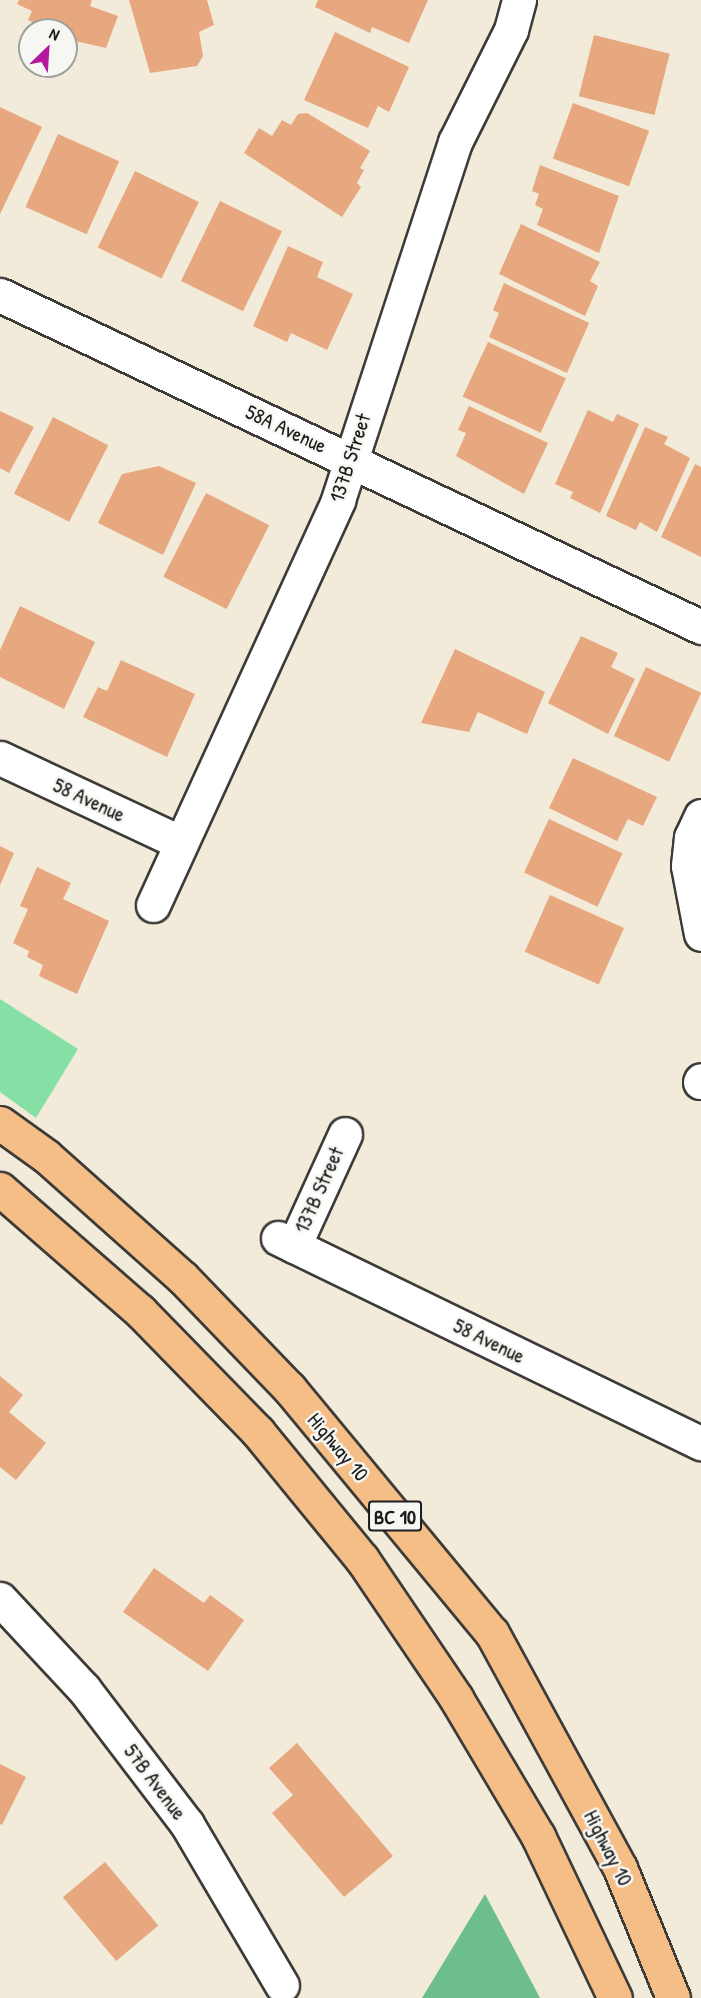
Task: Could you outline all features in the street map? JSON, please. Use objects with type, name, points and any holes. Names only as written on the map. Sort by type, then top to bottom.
[{"type":"highway","name":"Highway 10","points":[[0,1123],[46,1156],[199,1295],[289,1388],[492,1633],[620,1868],[673,1998]]},
{"type":"highway","name":"BC 10","points":[[0,1189],[140,1311],[258,1432],[362,1559],[456,1698],[538,1836],[615,1998]]},
{"type":"street","name":"137B Street","points":[[153,905],[179,842],[338,500],[349,458],[455,142],[511,30],[519,0]]},
{"type":"street","name":"58A Avenue","points":[[0,295],[349,458],[701,627]]},
{"type":"street","name":"58 Avenue","points":[[0,758],[179,842]]},
{"type":"street","points":[[701,816],[691,837],[688,866],[701,934]]},
{"type":"street","name":"137B Street","points":[[286,1242],[345,1134]]},
{"type":"street","name":"58 Avenue","points":[[286,1242],[701,1443]]},
{"type":"street","name":"57B Avenue","points":[[0,1599],[84,1689],[187,1824],[282,1985]]},
{"type":"green space","points":[[0,999],[78,1049],[36,1118],[0,1092]]},
{"type":"green space","points":[[485,1894],[540,1998],[422,1998]]},
{"type":"building","points":[[19,0],[92,0],[90,6],[118,16],[106,48],[78,42],[78,18],[29,18],[32,11],[17,4]]},
{"type":"building","points":[[129,0],[207,0],[214,25],[199,32],[203,56],[197,66],[150,73]]},
{"type":"building","points":[[318,0],[428,0],[409,43],[372,27],[370,33],[315,7]]},
{"type":"building","points":[[335,32],[409,67],[389,112],[378,106],[368,128],[304,100]]},
{"type":"building","points":[[594,35],[670,54],[654,115],[579,96]]},
{"type":"building","points":[[573,103],[649,131],[629,186],[553,158]]},
{"type":"building","points":[[0,107],[42,127],[0,214]]},
{"type":"building","points":[[307,113],[370,151],[360,168],[364,170],[357,183],[361,187],[342,217],[244,153],[259,128],[272,136],[282,120],[291,125],[298,114]]},
{"type":"building","points":[[58,134],[119,161],[87,234],[25,207]]},
{"type":"building","points":[[540,165],[619,196],[599,253],[537,225],[543,209],[535,205],[539,194],[532,191]]},
{"type":"building","points":[[135,171],[199,202],[162,279],[98,247]]},
{"type":"building","points":[[220,201],[282,231],[243,311],[181,281]]},
{"type":"building","points":[[521,224],[600,262],[590,281],[598,286],[585,316],[499,274]]},
{"type":"building","points":[[288,246],[323,262],[317,277],[353,294],[327,350],[291,333],[287,342],[253,326]]},
{"type":"building","points":[[504,283],[589,323],[567,373],[489,337],[499,313],[493,310]]},
{"type":"building","points":[[488,342],[566,378],[541,433],[463,396]]},
{"type":"building","points":[[469,406],[548,443],[524,494],[456,456],[466,433],[458,430]]},
{"type":"building","points":[[588,410],[613,422],[617,414],[639,424],[600,513],[570,498],[573,492],[555,484]]},
{"type":"building","points":[[0,411],[34,427],[9,473],[0,468]]},
{"type":"building","points":[[53,417],[108,445],[69,522],[14,494]]},
{"type":"building","points":[[645,427],[668,437],[664,444],[690,458],[657,532],[640,522],[636,530],[606,516]]},
{"type":"building","points":[[695,464],[701,467],[701,557],[661,537]]},
{"type":"building","points":[[159,466],[196,483],[163,555],[98,523],[122,474]]},
{"type":"building","points":[[206,493],[269,525],[227,609],[163,577]]},
{"type":"building","points":[[20,606],[95,642],[64,709],[0,677],[0,650]]},
{"type":"building","points":[[581,636],[618,653],[611,667],[635,679],[608,734],[548,703]]},
{"type":"building","points":[[455,649],[545,692],[527,734],[478,712],[469,732],[421,723]]},
{"type":"building","points":[[121,660],[195,694],[167,757],[83,717],[98,687],[107,691]]},
{"type":"building","points":[[646,667],[701,693],[669,762],[614,736]]},
{"type":"building","points":[[573,758],[657,797],[643,826],[628,819],[617,841],[549,808]]},
{"type":"building","points":[[549,819],[622,853],[597,907],[524,872]]},
{"type":"building","points":[[0,846],[14,853],[0,885]]},
{"type":"building","points":[[37,867],[71,883],[63,899],[109,921],[77,994],[39,976],[43,965],[27,957],[29,951],[13,943],[28,909],[20,906]]},
{"type":"building","points":[[550,895],[624,928],[599,985],[525,952]]},
{"type":"building","points":[[0,1376],[23,1395],[9,1412],[46,1443],[16,1480],[0,1467]]},
{"type":"building","points":[[154,1568],[204,1603],[210,1595],[244,1620],[208,1671],[123,1612]]},
{"type":"building","points":[[297,1743],[393,1856],[344,1897],[272,1813],[293,1795],[269,1768]]},
{"type":"building","points":[[0,1764],[26,1777],[2,1825],[0,1824]]},
{"type":"building","points":[[105,1862],[158,1926],[116,1961],[63,1897]]}]
